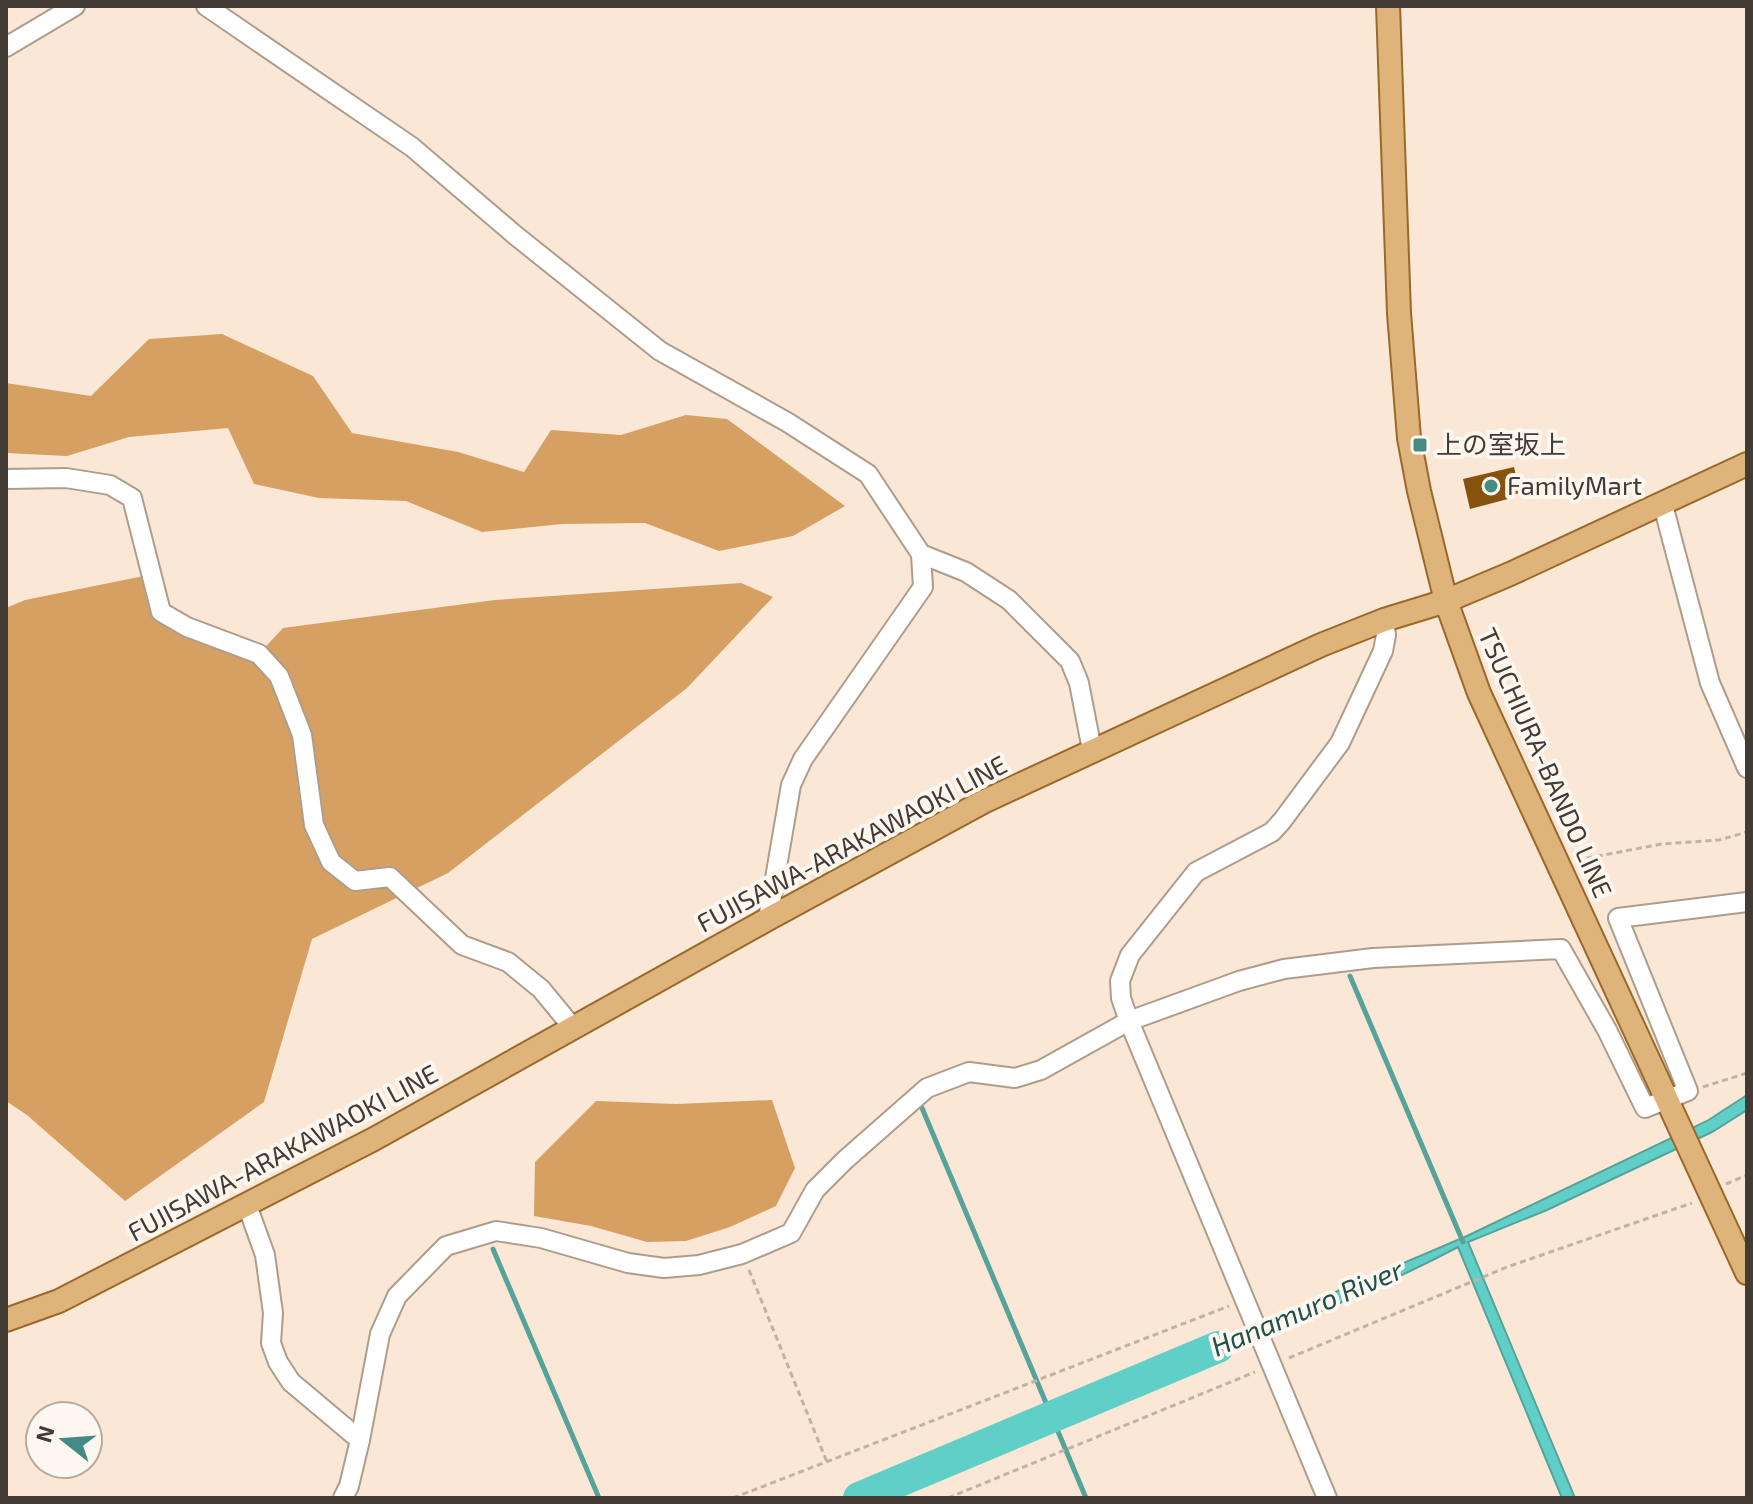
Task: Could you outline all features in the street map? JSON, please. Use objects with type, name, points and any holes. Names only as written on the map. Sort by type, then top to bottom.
[{"type":"main road","name":"TSUCHIURA-BANDO LINE","points":[[1388,6],[1399,313],[1409,438],[1446,601],[1479,693],[1558,864],[1677,1100],[1709,1189],[1747,1273]]},
{"type":"main road","name":"FUJISAWA-ARAKAWAOKI LINE","points":[[6,1320],[59,1301],[374,1139],[983,802],[1321,645],[1384,620],[1446,601],[1663,505],[1747,464]]},
{"type":"street","points":[[6,47],[75,6]]},
{"type":"street","points":[[206,6],[412,147],[515,235],[660,351],[787,422],[868,474],[921,554],[923,587],[803,759],[791,785],[768,919]]},
{"type":"street","points":[[6,479],[66,478],[110,485],[132,498],[161,612],[187,627],[259,654],[279,676],[302,735],[314,825],[331,862],[355,881],[390,877],[462,945],[508,962],[541,989],[574,1029]]},
{"type":"street","points":[[1663,505],[1710,683],[1747,768]]},
{"type":"street","points":[[921,554],[966,572],[1009,600],[1070,661],[1079,683],[1092,750]]},
{"type":"street","points":[[1327,1498],[1129,1021],[1121,998],[1120,981],[1130,955],[1196,872],[1272,832],[1340,743],[1383,651],[1386,635],[1384,620]]},
{"type":"street","points":[[343,1498],[360,1440],[380,1334],[397,1296],[446,1246],[496,1231],[541,1238],[628,1263],[664,1268],[699,1265],[742,1254],[791,1233],[815,1190],[927,1088],[969,1072],[1015,1078],[1041,1070],[1129,1021],[1239,981],[1284,969],[1373,958],[1561,949],[1607,1030],[1645,1108],[1677,1100],[1618,918],[1747,902]]},
{"type":"street","points":[[247,1205],[265,1255],[273,1313],[271,1343],[278,1362],[291,1382],[360,1440]]},
{"type":"path","points":[[1558,864],[1662,844],[1719,840],[1747,832]]},
{"type":"path","points":[[1677,1100],[1747,1073]]},
{"type":"path","points":[[1471,1283],[1693,1203],[1709,1189],[1747,1175]]},
{"type":"path","points":[[742,1254],[827,1462]]},
{"type":"path","points":[[733,1498],[1245,1303]]},
{"type":"path","points":[[948,1498],[1073,1445]]},
{"type":"shaded area","points":[[222,334],[313,376],[352,433],[458,452],[524,472],[551,430],[621,435],[686,415],[727,419],[845,506],[793,536],[719,551],[645,523],[562,524],[482,532],[406,501],[319,498],[254,484],[228,428],[129,437],[67,456],[6,453],[6,383],[91,396],[149,339]]},
{"type":"shaded area","points":[[144,576],[161,612],[259,654],[283,628],[495,600],[741,583],[773,597],[687,688],[448,873],[312,939],[264,1102],[125,1201],[27,1115],[6,1101],[6,608],[25,600]]},
{"type":"shaded area","points":[[772,1100],[795,1168],[776,1206],[730,1227],[686,1241],[647,1242],[591,1226],[534,1216],[535,1162],[596,1101],[676,1104]]},
{"type":"water","points":[[1747,1095],[1747,1110],[1712,1132],[1547,1210],[1468,1242],[1575,1498],[1562,1498],[1458,1247],[1356,1296],[1180,1368],[1176,1356],[1467,1236],[1707,1121]]},
{"type":"building","name":"FamilyMart","points":[[1514,467],[1520,493],[1470,509],[1463,479]]},
{"type":"waterway","points":[[1350,976],[1463,1242]]},
{"type":"waterway","points":[[922,1108],[1086,1498]]},
{"type":"waterway","points":[[493,1249],[599,1498]]},
{"type":"waterway","name":"Hanamuro River","points":[[859,1498],[1218,1347]]},
{"type":"place","name":"上の室坂上","points":[[1420,445]]},
{"type":"place","name":"FamilyMart","points":[[1491,486]]}]
